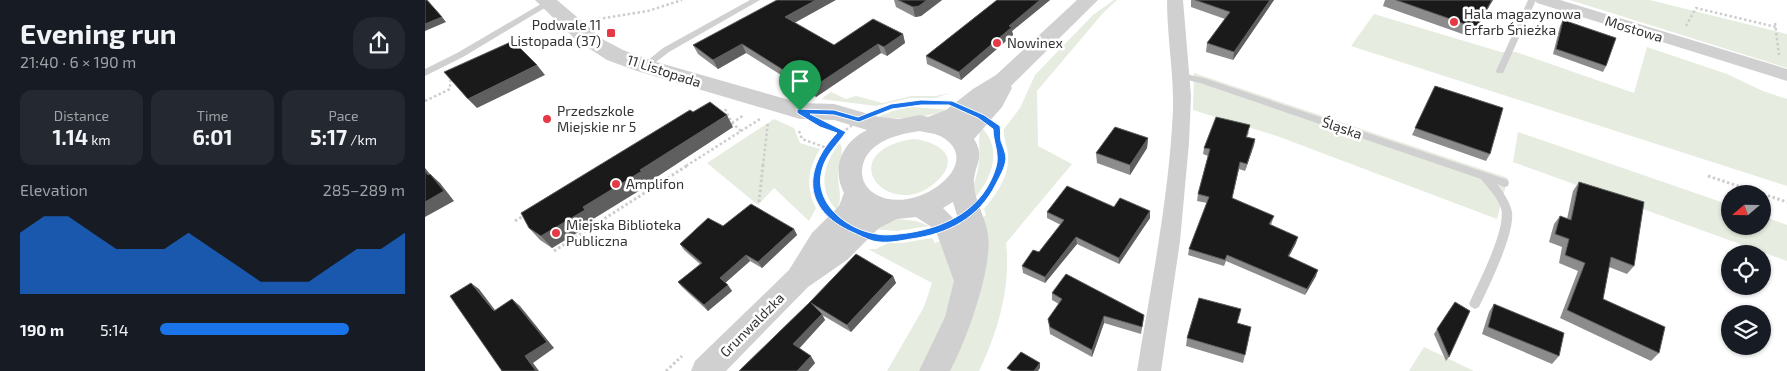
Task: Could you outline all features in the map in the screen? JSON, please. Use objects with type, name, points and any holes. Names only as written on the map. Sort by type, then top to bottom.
[{"type":"street","points":[[932,124],[973,112],[994,102],[1004,80],[1088,0]]},
{"type":"street","points":[[1149,371],[1158,323],[1180,150],[1181,76],[1175,0]]},
{"type":"street","name":"Mostowa","points":[[1543,0],[1697,48],[1759,79],[1785,79]]},
{"type":"street","name":"11 Listopada","points":[[547,2],[583,35],[597,45],[615,55],[645,66],[800,111],[823,125],[896,126]]},
{"type":"street","points":[[961,138],[973,112]]},
{"type":"street","points":[[906,208],[944,197],[962,180],[969,166],[966,144],[961,138],[944,127],[920,122],[896,126],[871,138],[861,147],[851,166],[849,175],[857,193],[872,204],[906,208],[939,216],[948,226],[967,279]]},
{"type":"street","name":"11 Listopada","points":[[850,126],[852,138],[861,147]]},
{"type":"street","points":[[935,371],[946,350],[959,317],[976,248],[971,213],[963,192],[962,180]]},
{"type":"street","name":"Grunwaldzka","points":[[706,371],[798,279],[837,252],[849,227],[849,212],[857,193]]},
{"type":"street","name":"Grunwaldzka","points":[[849,227],[906,208]]},
{"type":"lane","points":[[645,66],[666,50],[756,0]]},
{"type":"lane","points":[[1499,72],[1532,0]]},
{"type":"lane","points":[[425,72],[460,56],[547,2]]},
{"type":"lane","name":"Śląska","points":[[1181,76],[1211,83],[1504,183]]},
{"type":"lane","points":[[1475,304],[1504,231],[1507,213],[1500,195],[1484,176]]},
{"type":"path","points":[[596,19],[648,11],[683,0]]},
{"type":"path","points":[[1696,8],[1776,28]]},
{"type":"path","points":[[1775,23],[1785,79]]},
{"type":"path","points":[[425,101],[442,93]]},
{"type":"path","points":[[950,103],[973,112],[997,128],[997,139],[1002,158],[991,189],[971,213],[948,226],[923,234],[887,239],[874,238],[849,227],[822,206],[816,181],[822,158],[827,148],[850,126],[876,111],[906,104],[950,103]]},
{"type":"path","points":[[724,108],[732,123],[741,131]]},
{"type":"path","points":[[759,202],[769,114]]},
{"type":"path","points":[[554,251],[762,118]]},
{"type":"path","points":[[1707,176],[1734,185]]},
{"type":"path","points":[[1771,197],[1787,202]]},
{"type":"path","points":[[515,221],[532,210]]},
{"type":"shaded area","points":[[1114,0],[1117,0],[1103,13],[1037,91],[1038,146],[1072,164],[1006,243],[1007,276],[1005,293],[992,341],[979,371],[887,371],[924,307],[932,283],[868,249],[876,249],[888,243],[902,243],[932,238],[935,243],[960,233],[986,215],[984,209],[998,191],[1007,171],[1008,156],[1004,129],[1020,108],[1035,75],[1093,15]]},
{"type":"shaded area","points":[[1570,0],[1650,0],[1787,34],[1787,68]]},
{"type":"shaded area","points":[[1374,14],[1501,52],[1516,52],[1634,93],[1647,47],[1727,74],[1763,91],[1787,99],[1787,186],[1351,46]]},
{"type":"shaded area","points":[[1194,73],[1508,178],[1497,219],[1277,136],[1193,110]]},
{"type":"shaded area","points":[[831,92],[846,99],[856,96],[883,103],[911,96],[935,96],[950,93],[936,98],[910,98],[876,106],[821,99]]},
{"type":"shaded area","points":[[914,107],[949,110],[931,115],[874,118],[896,110]]},
{"type":"shaded area","points":[[774,119],[794,128],[800,143],[820,149],[809,178],[810,193],[816,208],[809,221],[774,188],[758,205],[707,163]]},
{"type":"shaded area","points":[[981,127],[992,145],[992,165],[985,184],[973,200],[979,158]]},
{"type":"shaded area","points":[[1518,132],[1721,202],[1721,235],[1771,235],[1771,219],[1787,225],[1787,261],[1771,255],[1771,245],[1743,245],[1513,162]]},
{"type":"shaded area","points":[[912,139],[928,142],[942,150],[948,162],[946,169],[940,178],[922,191],[904,195],[889,192],[877,183],[871,171],[874,158],[887,147]]},
{"type":"shaded area","points":[[840,143],[842,155],[838,171],[840,196],[837,210],[827,194],[825,177],[826,168]]},
{"type":"shaded area","points":[[898,219],[916,221],[929,226],[897,231],[871,229]]},
{"type":"shaded area","points":[[1424,347],[1474,371],[1409,371]]},
{"type":"building","points":[[425,0],[427,0],[442,17],[425,24]]},
{"type":"building","points":[[777,0],[816,0],[785,17],[834,45],[873,19],[903,34],[884,47],[878,44],[812,88],[742,44],[713,60],[693,45]]},
{"type":"building","points":[[898,0],[927,0],[919,6],[913,7]]},
{"type":"building","points":[[997,0],[1040,0],[1009,26],[1012,27],[959,72],[926,56]]},
{"type":"building","points":[[1195,0],[1270,0],[1234,52],[1207,43],[1230,12]]},
{"type":"building","points":[[1396,0],[1492,0],[1476,28]]},
{"type":"building","points":[[1563,20],[1616,38],[1606,66],[1556,49]]},
{"type":"building","points":[[513,41],[537,65],[468,99],[444,72]]},
{"type":"building","points":[[1435,86],[1503,108],[1490,154],[1415,128]]},
{"type":"building","points":[[710,102],[727,115],[583,207],[585,210],[541,236],[529,228],[521,213],[690,110],[693,112]]},
{"type":"building","points":[[1216,117],[1250,125],[1246,137],[1255,139],[1247,164],[1240,162],[1232,198],[1274,216],[1269,224],[1298,237],[1288,256],[1318,270],[1307,289],[1227,255],[1225,260],[1189,249],[1209,197],[1198,194],[1210,149],[1204,148]]},
{"type":"building","points":[[1115,127],[1148,138],[1130,165],[1096,153]]},
{"type":"building","points":[[425,171],[428,175],[430,174],[444,191],[425,202]]},
{"type":"building","points":[[1579,182],[1644,202],[1634,266],[1611,257],[1603,299],[1665,327],[1659,353],[1567,310],[1585,263],[1565,255],[1569,239],[1555,234],[1560,216],[1571,220]]},
{"type":"building","points":[[1067,186],[1114,207],[1120,198],[1150,211],[1119,258],[1076,237],[1045,277],[1022,266],[1033,250],[1039,252],[1064,220],[1047,212]]},
{"type":"building","points":[[751,204],[794,229],[758,262],[746,255],[720,278],[728,285],[704,305],[678,282],[702,263],[680,244],[708,218],[723,226]]},
{"type":"building","points":[[856,254],[893,276],[847,325],[811,303],[822,314],[793,344],[811,356],[797,371],[739,371],[810,302]]},
{"type":"building","points":[[1066,274],[1144,315],[1142,327],[1104,316],[1092,350],[1050,327],[1048,319],[1062,299],[1052,293]]},
{"type":"building","points":[[471,283],[494,311],[512,299],[547,342],[525,356],[536,371],[502,371],[450,296]]},
{"type":"building","points":[[1199,298],[1241,309],[1237,323],[1251,327],[1245,355],[1187,338]]},
{"type":"building","points":[[1455,302],[1470,311],[1449,357],[1437,329]]},
{"type":"building","points":[[1494,304],[1564,333],[1559,356],[1488,327]]},
{"type":"building","points":[[1021,352],[1040,363],[1034,371],[1012,371],[1007,368]]},
{"type":"place","name":"Hala magazynowa Erfarb Śnieżka","points":[[1454,22]]},
{"type":"place","name":"Podwale 11 Listopada (37)","points":[[611,33]]},
{"type":"place","name":"Nowinex","points":[[997,43]]},
{"type":"place","name":"Przedszkole Miejskie nr 5","points":[[547,119]]},
{"type":"place","name":"Amplifon","points":[[616,184]]},
{"type":"place","name":"Miejska Biblioteka Publiczna","points":[[556,233]]},
{"type":"route","points":[[921,102],[956,104],[997,128],[997,139],[1002,158],[997,178],[978,206],[958,222],[923,234],[887,239],[874,238],[839,223],[822,206],[816,181],[818,170],[827,148],[842,132],[823,125],[800,111],[834,112],[859,120],[891,106],[921,102]]}]
